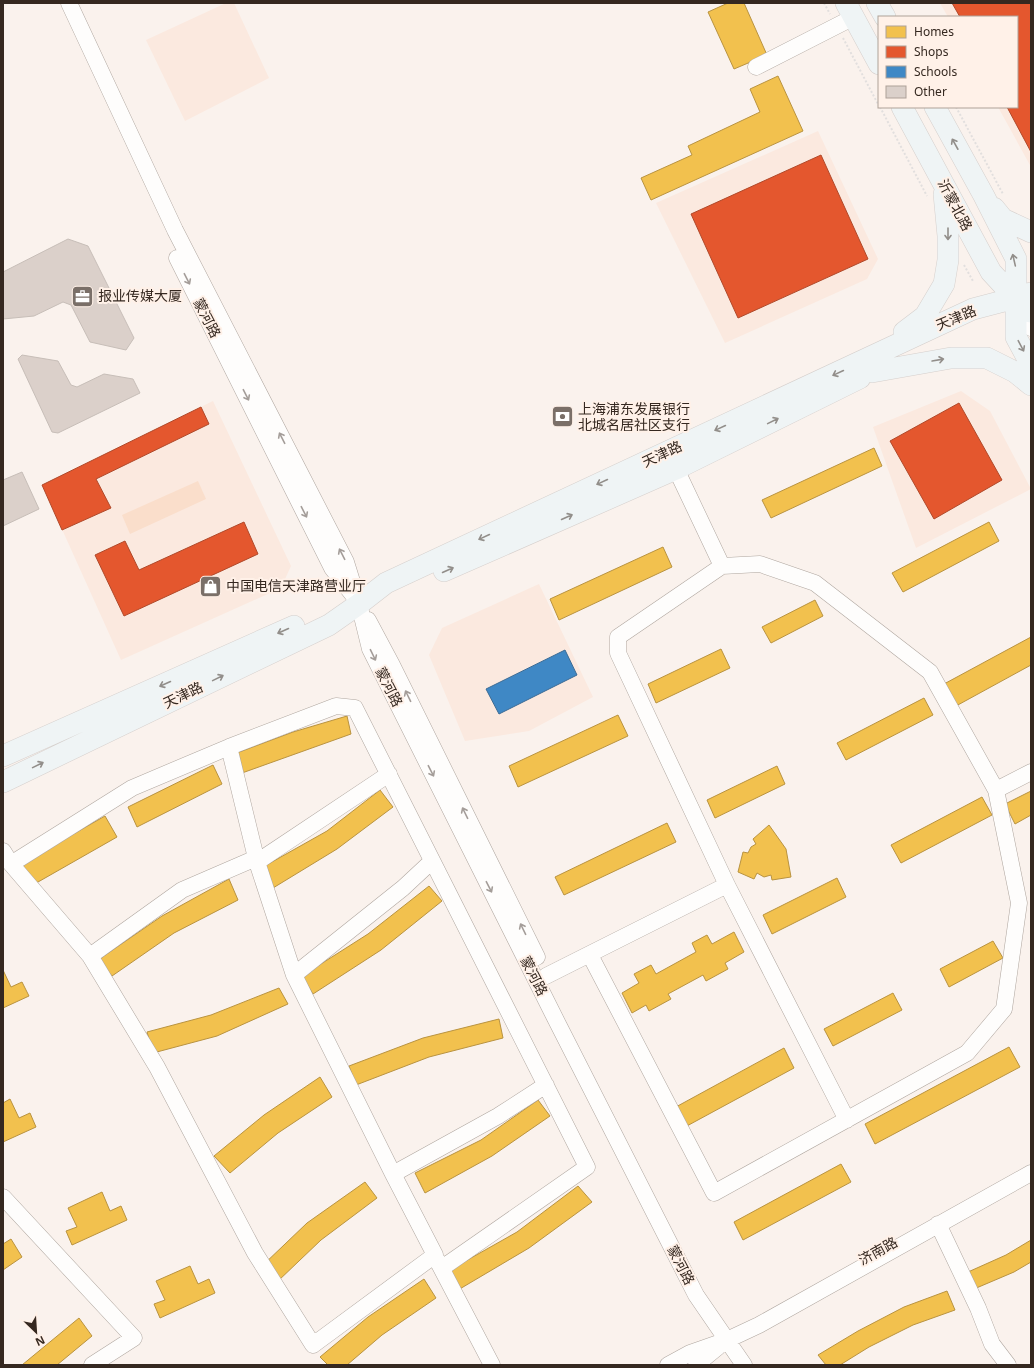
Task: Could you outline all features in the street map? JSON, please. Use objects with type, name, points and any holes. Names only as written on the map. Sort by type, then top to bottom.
[{"type":"main road","points":[[877,3],[884,16]]},
{"type":"main road","points":[[848,12],[878,62]]},
{"type":"main road","name":"沂蒙北路","points":[[903,108],[991,272],[1026,292]]},
{"type":"main road","name":"沂蒙北路","points":[[935,108],[984,196],[1016,259],[1031,312]]},
{"type":"main road","points":[[868,366],[925,316],[944,284],[948,260],[948,227],[942,181]]},
{"type":"main road","points":[[984,196],[1003,219],[1031,232]]},
{"type":"main road","name":"天津路","points":[[3,782],[329,625],[386,583],[868,366],[979,321],[1026,292]]},
{"type":"main road","name":"沂蒙北路","points":[[1026,292],[1016,337],[1031,365]]},
{"type":"main road","points":[[868,366],[951,358],[987,358],[1015,372],[1031,385]]},
{"type":"main road","name":"天津路","points":[[3,756],[324,612],[392,596],[424,580],[676,469],[868,366]]},
{"type":"street","name":"蒙河路","points":[[58,3],[165,234],[328,561],[359,604],[392,665],[546,976],[705,1289],[727,1340],[732,1365]]},
{"type":"street","name":"蒙河路","points":[[70,3],[175,230],[346,562],[359,604],[370,649],[380,670],[696,1295],[744,1365]]},
{"type":"street","points":[[756,68],[831,28],[848,12],[878,45]]},
{"type":"street","points":[[913,108],[1026,292],[1031,328]]},
{"type":"street","points":[[676,469],[722,566]]},
{"type":"street","points":[[590,955],[714,1193],[847,1120],[968,1053],[1004,1009],[1019,903],[996,790],[930,672],[815,583],[760,564],[722,566],[618,637],[618,653],[727,885],[847,1120]]},
{"type":"street","points":[[336,706],[355,708],[390,774],[432,861],[587,1167],[438,1262],[313,1345],[255,1253],[157,1067],[90,956],[7,858],[132,788],[228,747],[336,706]]},
{"type":"street","points":[[228,747],[256,860],[294,975],[393,1174],[492,1365]]},
{"type":"street","points":[[996,790],[1031,772]]},
{"type":"street","points":[[90,956],[182,890],[256,860],[390,774]]},
{"type":"street","points":[[294,975],[403,888],[432,861]]},
{"type":"street","points":[[546,976],[727,885]]},
{"type":"street","points":[[393,1174],[498,1116],[546,1085]]},
{"type":"street","name":"济南路","points":[[696,1365],[727,1340],[757,1320],[1031,1166]]},
{"type":"street","name":"济南路","points":[[668,1365],[690,1353],[727,1340],[759,1325],[1031,1173]]},
{"type":"street","points":[[3,1197],[134,1338],[92,1365]]},
{"type":"street","points":[[938,1224],[978,1308],[992,1344],[1008,1365]]},
{"type":"path","points":[[824,3],[848,12],[878,103]]},
{"type":"path","points":[[880,108],[930,202]]},
{"type":"path","points":[[963,262],[973,281]]},
{"type":"shaded area","points":[[226,3],[234,3],[269,78],[185,121],[146,40]]},
{"type":"shaded area","points":[[940,3],[1031,3],[1031,167],[999,108],[1018,108],[1018,16],[947,16]]},
{"type":"shaded area","points":[[818,131],[878,259],[867,279],[725,343],[656,203]]},
{"type":"shaded area","points":[[961,391],[990,411],[1031,489],[916,548],[873,427]]},
{"type":"shaded area","points":[[213,401],[291,566],[281,588],[121,660],[42,485]]},
{"type":"shaded area","points":[[198,481],[206,499],[130,534],[122,515]]},
{"type":"shaded area","points":[[539,584],[593,697],[529,731],[465,741],[429,655],[442,628]]},
{"type":"building: Homes","points":[[728,3],[744,3],[767,55],[734,69],[708,12]]},
{"type":"building: Homes","points":[[778,76],[803,131],[651,200],[641,178],[692,155],[688,146],[760,112],[750,89]]},
{"type":"building: Homes","points":[[874,448],[882,466],[771,518],[762,500]]},
{"type":"building: Homes","points":[[989,522],[999,541],[903,592],[892,573]]},
{"type":"building: Homes","points":[[663,547],[672,567],[559,620],[550,599]]},
{"type":"building: Homes","points":[[815,600],[823,616],[771,643],[762,627]]},
{"type":"building: Homes","points":[[1031,637],[1031,665],[956,706],[944,684]]},
{"type":"building: Homes","points":[[721,649],[730,668],[656,703],[648,684]]},
{"type":"building: Homes","points":[[924,698],[933,715],[846,760],[837,743]]},
{"type":"building: Homes","points":[[618,715],[628,736],[518,787],[509,766]]},
{"type":"building: Homes","points":[[347,716],[351,734],[242,773],[234,754],[293,732]]},
{"type":"building: Homes","points":[[213,765],[222,784],[137,827],[128,807]]},
{"type":"building: Homes","points":[[777,766],[785,784],[715,818],[707,800]]},
{"type":"building: Homes","points":[[380,790],[393,807],[337,849],[273,888],[263,867],[327,831]]},
{"type":"building: Homes","points":[[1031,791],[1031,815],[1015,824],[1005,804]]},
{"type":"building: Homes","points":[[982,797],[992,815],[901,863],[891,845]]},
{"type":"building: Homes","points":[[105,816],[117,837],[31,886],[19,865]]},
{"type":"building: Homes","points":[[667,823],[676,842],[564,895],[555,877]]},
{"type":"building: Homes","points":[[769,825],[786,849],[791,877],[772,880],[771,875],[764,877],[757,873],[754,879],[738,872],[743,852],[748,853],[751,847],[756,844],[753,839]]},
{"type":"building: Homes","points":[[837,878],[846,897],[772,934],[763,915]]},
{"type":"building: Homes","points":[[229,879],[238,900],[174,933],[112,976],[98,960],[162,916]]},
{"type":"building: Homes","points":[[429,886],[442,901],[381,950],[313,994],[302,976],[368,934]]},
{"type":"building: Homes","points":[[734,932],[744,952],[725,963],[728,969],[706,981],[703,975],[668,994],[671,999],[649,1011],[646,1005],[632,1013],[622,993],[639,983],[634,974],[651,965],[656,974],[696,952],[692,943],[707,935],[712,944]]},
{"type":"building: Homes","points":[[993,941],[1003,958],[949,987],[940,969]]},
{"type":"building: Homes","points":[[3,970],[11,987],[22,982],[29,996],[3,1008]]},
{"type":"building: Homes","points":[[279,988],[288,1004],[217,1036],[153,1053],[147,1032],[211,1015]]},
{"type":"building: Homes","points":[[893,993],[902,1010],[833,1046],[824,1029]]},
{"type":"building: Homes","points":[[499,1019],[503,1038],[429,1057],[356,1085],[349,1066],[423,1038]]},
{"type":"building: Homes","points":[[1009,1047],[1020,1067],[875,1144],[865,1124]]},
{"type":"building: Homes","points":[[784,1048],[794,1068],[685,1127],[674,1108]]},
{"type":"building: Homes","points":[[320,1077],[332,1097],[278,1133],[230,1173],[214,1156],[264,1115]]},
{"type":"building: Homes","points":[[10,1099],[19,1118],[30,1113],[36,1127],[3,1142],[3,1103]]},
{"type":"building: Homes","points":[[538,1100],[550,1116],[492,1156],[425,1193],[415,1173],[481,1140]]},
{"type":"building: Homes","points":[[841,1164],[851,1182],[743,1240],[734,1222]]},
{"type":"building: Homes","points":[[365,1182],[377,1198],[321,1240],[277,1282],[262,1266],[307,1223]]},
{"type":"building: Homes","points":[[578,1186],[592,1202],[529,1248],[458,1290],[448,1271],[517,1232]]},
{"type":"building: Homes","points":[[102,1192],[110,1211],[121,1206],[127,1220],[72,1245],[66,1231],[77,1227],[68,1208]]},
{"type":"building: Homes","points":[[11,1239],[22,1257],[3,1270],[3,1244]]},
{"type":"building: Homes","points":[[1031,1240],[1031,1262],[1014,1272],[974,1289],[968,1272],[1006,1255]]},
{"type":"building: Homes","points":[[190,1266],[198,1284],[209,1279],[215,1293],[160,1318],[154,1304],[165,1300],[156,1281]]},
{"type":"building: Homes","points":[[424,1279],[436,1298],[382,1335],[347,1365],[328,1365],[320,1357],[368,1317]]},
{"type":"building: Homes","points":[[947,1291],[955,1310],[913,1325],[869,1347],[840,1365],[826,1365],[818,1355],[858,1331],[904,1307]]},
{"type":"building: Homes","points":[[79,1318],[92,1336],[57,1365],[22,1365]]},
{"type":"building: Shops","points":[[952,3],[1031,3],[1031,152],[1008,108],[1018,108],[1018,16],[959,16]]},
{"type":"building: Shops","points":[[821,155],[868,259],[738,318],[691,214]]},
{"type":"building: Shops","points":[[959,403],[1002,480],[934,519],[890,441]]},
{"type":"building: Shops","points":[[201,407],[209,424],[96,479],[111,508],[62,530],[42,485]]},
{"type":"building: Shops","points":[[244,522],[258,554],[124,616],[95,555],[125,541],[139,570]]},
{"type":"building: Schools","points":[[565,650],[577,675],[499,714],[486,689]]},
{"type":"building: Other","points":[[68,239],[88,246],[134,338],[126,350],[90,342],[71,305],[63,302],[34,316],[3,319],[3,272]]},
{"type":"building: Other","points":[[22,355],[58,361],[71,385],[77,387],[104,374],[133,379],[140,393],[58,433],[52,432],[18,359]]},
{"type":"building: Other","points":[[22,472],[39,509],[3,526],[3,480]]},
{"type":"place","name":"报业传媒大厦","points":[[82,296]]},
{"type":"place","name":"上海浦东发展银行 北城名居社区支行","points":[[562,417]]},
{"type":"place","name":"中国电信天津路营业厅","points":[[211,586]]}]
